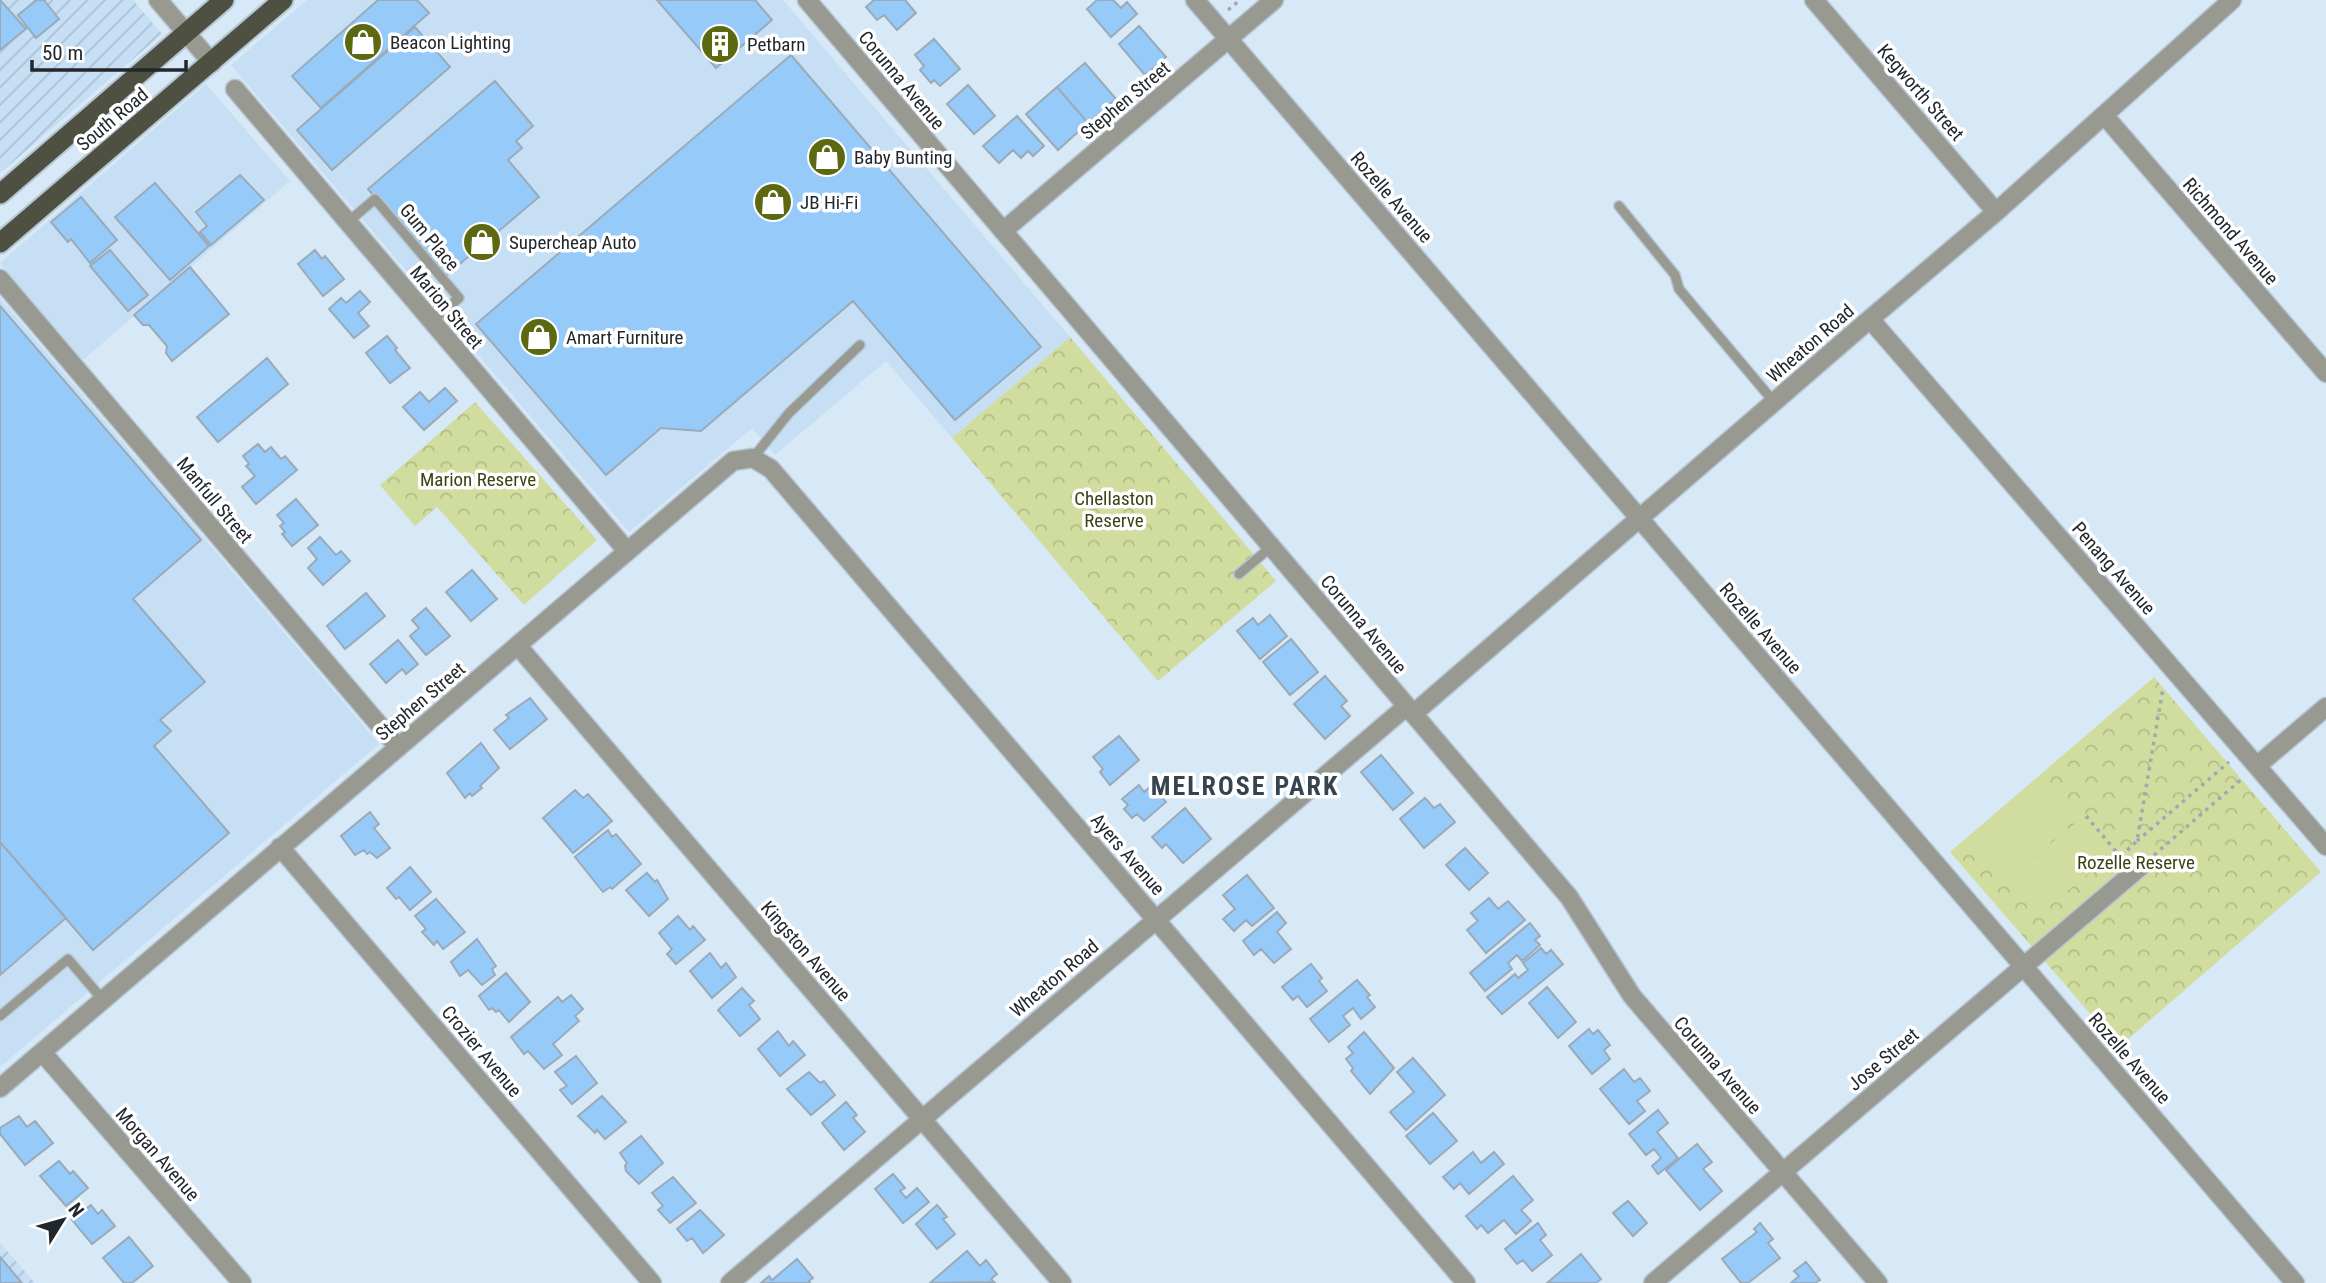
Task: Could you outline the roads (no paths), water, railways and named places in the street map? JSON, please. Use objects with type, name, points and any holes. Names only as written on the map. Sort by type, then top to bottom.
[{"type":"highway","name":"South Road","points":[[0,194],[224,0]]},
{"type":"highway","name":"South Road","points":[[0,243],[284,0]]},
{"type":"street","points":[[158,0],[212,63]]},
{"type":"street","name":"Corunna Avenue","points":[[807,0],[1569,897],[1632,996],[1878,1283]]},
{"type":"street","name":"Rozelle Avenue","points":[[1195,0],[2295,1283]]},
{"type":"street","name":"Stephen Street","points":[[1003,231],[1274,0]]},
{"type":"street","name":"Kegworth Street","points":[[1814,0],[1996,212]]},
{"type":"street","name":"Wheaton Road","points":[[730,1283],[1156,919],[1640,519],[1996,212],[2232,0]]},
{"type":"street","name":"Marion Street","points":[[234,89],[627,551]]},
{"type":"street","name":"Richmond Avenue","points":[[2104,115],[2326,373]]},
{"type":"street","name":"Manfull Street","points":[[0,279],[398,747]]},
{"type":"street","name":"Penang Avenue","points":[[1870,318],[2326,846]]},
{"type":"street","name":"Stephen Street","points":[[0,1088],[733,461],[753,458]]},
{"type":"street","name":"Ayers Avenue","points":[[753,458],[771,469],[1466,1283]]},
{"type":"street","name":"Kingston Avenue","points":[[518,646],[1062,1283]]},
{"type":"street","points":[[2258,765],[2326,707]]},
{"type":"street","name":"Crozier Avenue","points":[[280,847],[652,1283]]},
{"type":"street","name":"Jose Street","points":[[1653,1283],[2140,867]]},
{"type":"street","name":"Morgan Avenue","points":[[42,1052],[242,1283]]},
{"type":"lane","name":"Gum Place","points":[[348,222],[375,199],[459,298],[432,321]]},
{"type":"lane","points":[[1619,206],[1675,275],[1679,289],[1774,402]]},
{"type":"lane","points":[[753,458],[767,437],[789,413],[860,345]]},
{"type":"lane","points":[[1239,574],[1271,547]]},
{"type":"lane","points":[[0,1016],[68,959],[103,1000]]},
{"type":"place","name":"Beacon Lighting","points":[[363,42]]},
{"type":"place","name":"Petbarn","points":[[720,44]]},
{"type":"place","name":"Baby Bunting","points":[[827,157]]},
{"type":"place","name":"JB Hi-Fi","points":[[773,202]]},
{"type":"place","name":"Supercheap Auto","points":[[482,242]]},
{"type":"place","name":"Amart Furniture","points":[[539,337]]},
{"type":"district","name":"MELROSE PARK","points":[[1245,786]]},
{"type":"park label","name":"Marion Reserve","points":[[478,479]]},
{"type":"park label","name":"Chellaston Reserve","points":[[1114,509]]},
{"type":"park label","name":"Rozelle Reserve","points":[[2136,862]]}]
